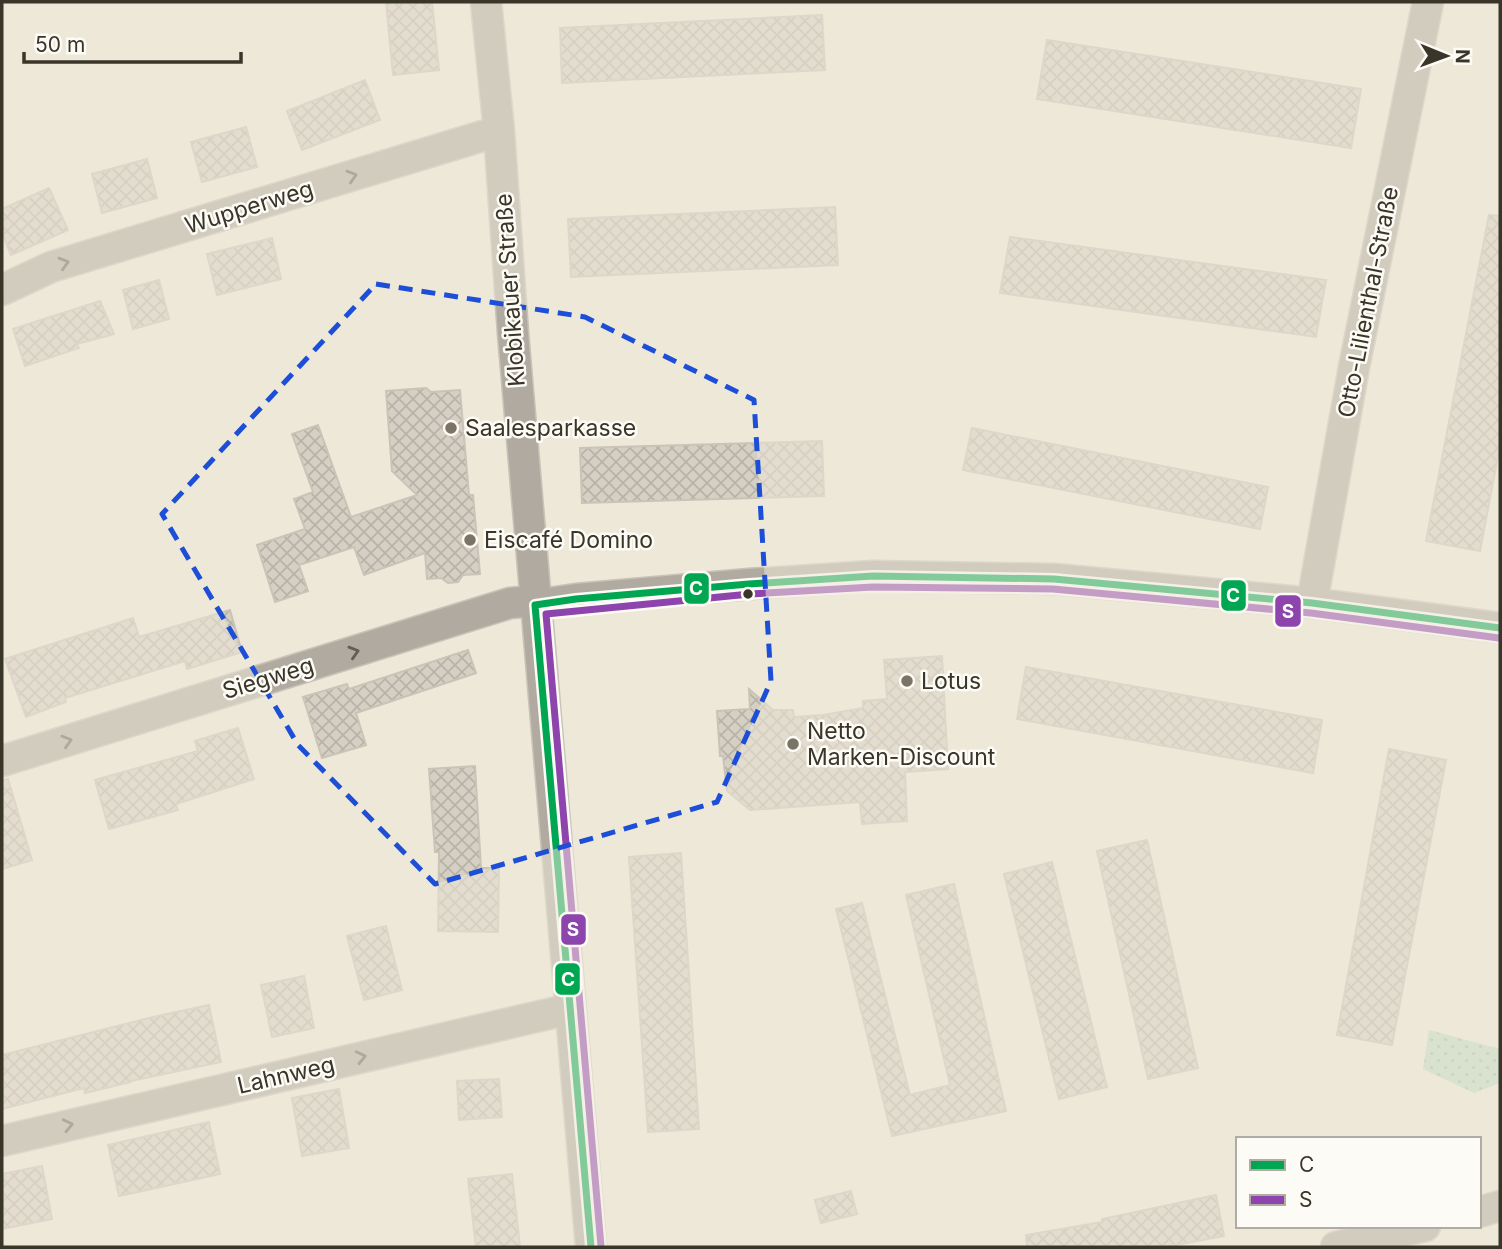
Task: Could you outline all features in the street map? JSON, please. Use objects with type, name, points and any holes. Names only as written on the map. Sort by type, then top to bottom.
[{"type":"street","name":"Klobikauer Straße","points":[[486,2],[499,131],[590,1247]]},
{"type":"street","name":"Otto-Lilienthal-Straße","points":[[1312,603],[1354,367],[1428,2]]},
{"type":"street","name":"Wupperweg","points":[[2,290],[51,267],[499,131]]},
{"type":"street","name":"Siegweg","points":[[2,761],[510,603],[522,602],[536,606],[589,597],[873,576],[1054,579],[1312,603],[1500,628]]},
{"type":"street","name":"Lahnweg","points":[[2,1141],[570,1009]]},
{"type":"street","points":[[1481,1211],[1500,1206]]},
{"type":"street","points":[[1336,1247],[1417,1228]]},
{"type":"highlighted area","points":[[376,284],[585,317],[754,400],[771,681],[717,802],[435,884],[298,745],[162,514]]},
{"type":"green space","points":[[1429,1030],[1500,1049],[1500,1083],[1474,1093],[1423,1069]]},
{"type":"building","points":[[386,2],[432,2],[439,70],[393,75]]},
{"type":"building","points":[[822,15],[825,70],[562,83],[560,28]]},
{"type":"building","points":[[1047,40],[1361,89],[1351,148],[1037,99]]},
{"type":"building","points":[[365,80],[380,120],[302,150],[287,111]]},
{"type":"building","points":[[246,127],[257,167],[202,182],[191,142]]},
{"type":"building","points":[[147,159],[157,198],[102,213],[92,174]]},
{"type":"building","points":[[49,188],[68,230],[11,255],[2,233],[2,209]]},
{"type":"building","points":[[835,207],[838,265],[571,277],[568,219]]},
{"type":"building","points":[[1489,215],[1500,216],[1500,446],[1480,551],[1426,541]]},
{"type":"building","points":[[1010,237],[1326,280],[1316,337],[1000,293]]},
{"type":"building","points":[[272,238],[281,279],[217,295],[207,254]]},
{"type":"building","points":[[159,280],[169,319],[133,329],[123,290]]},
{"type":"building","points":[[100,301],[114,334],[77,344],[79,348],[25,366],[13,329]]},
{"type":"building","points":[[426,388],[431,392],[460,390],[469,495],[473,495],[480,574],[463,575],[458,582],[448,583],[441,578],[427,579],[425,553],[364,575],[354,547],[299,565],[308,591],[275,602],[257,545],[305,529],[294,499],[313,492],[292,434],[318,425],[351,517],[417,495],[392,471],[386,391]]},
{"type":"building","points":[[972,428],[1268,487],[1260,529],[963,470]]},
{"type":"building","points":[[822,441],[824,496],[582,503],[580,448]]},
{"type":"building","points":[[230,610],[242,652],[187,669],[185,661],[65,698],[66,702],[26,717],[5,659],[133,618],[139,637]]},
{"type":"building","points":[[468,650],[476,673],[356,713],[366,745],[322,758],[303,697],[347,684],[349,689]]},
{"type":"building","points":[[942,656],[948,769],[905,772],[907,821],[862,824],[860,802],[750,810],[727,791],[723,756],[720,756],[717,711],[750,709],[749,689],[773,710],[793,710],[794,717],[823,715],[863,708],[863,701],[887,699],[884,660]]},
{"type":"building","points":[[1026,667],[1322,720],[1313,773],[1017,719]]},
{"type":"building","points":[[238,728],[254,779],[176,804],[178,810],[109,829],[95,780],[198,751],[195,741]]},
{"type":"building","points":[[1389,749],[1446,760],[1392,1045],[1337,1035]]},
{"type":"building","points":[[475,766],[481,868],[499,868],[498,932],[438,931],[439,852],[435,852],[429,769]]},
{"type":"building","points":[[8,779],[32,860],[2,869],[2,780]]},
{"type":"building","points":[[1147,840],[1198,1068],[1148,1079],[1097,851]]},
{"type":"building","points":[[681,853],[699,1129],[648,1132],[629,857]]},
{"type":"building","points":[[1052,862],[1107,1087],[1059,1099],[1004,874]]},
{"type":"building","points":[[954,884],[1006,1111],[892,1136],[836,909],[862,903],[910,1095],[950,1085],[906,895]]},
{"type":"building","points":[[386,926],[402,990],[364,1000],[347,936]]},
{"type":"building","points":[[304,976],[314,1028],[272,1037],[261,985]]},
{"type":"building","points":[[209,1005],[221,1062],[85,1093],[84,1088],[2,1109],[2,1055]]},
{"type":"building","points":[[499,1079],[502,1117],[459,1120],[457,1081]]},
{"type":"building","points":[[339,1089],[349,1148],[302,1156],[292,1098]]},
{"type":"building","points":[[209,1122],[220,1174],[119,1196],[108,1145]]},
{"type":"building","points":[[42,1166],[52,1219],[2,1229],[2,1174]]},
{"type":"building","points":[[512,1174],[520,1247],[476,1247],[468,1179]]},
{"type":"building","points":[[851,1191],[857,1214],[821,1223],[815,1200]]},
{"type":"building","points":[[1216,1195],[1224,1236],[1166,1247],[1027,1247],[1026,1235],[1102,1222],[1102,1219]]},
{"type":"transit line","name":"C","points":[[591,1247],[535,605],[749,584],[873,576],[1054,579],[1312,603],[1500,628]]},
{"type":"transit line","name":"S","points":[[601,1246],[546,614],[750,594],[873,587],[1053,589],[1311,613],[1499,638]]},
{"type":"place","name":"Saalesparkasse","points":[[451,428]]},
{"type":"place","name":"Eiscafé Domino","points":[[470,540]]},
{"type":"place","name":"Lotus","points":[[907,681]]},
{"type":"place","name":"Netto Marken-Discount","points":[[793,744]]}]
